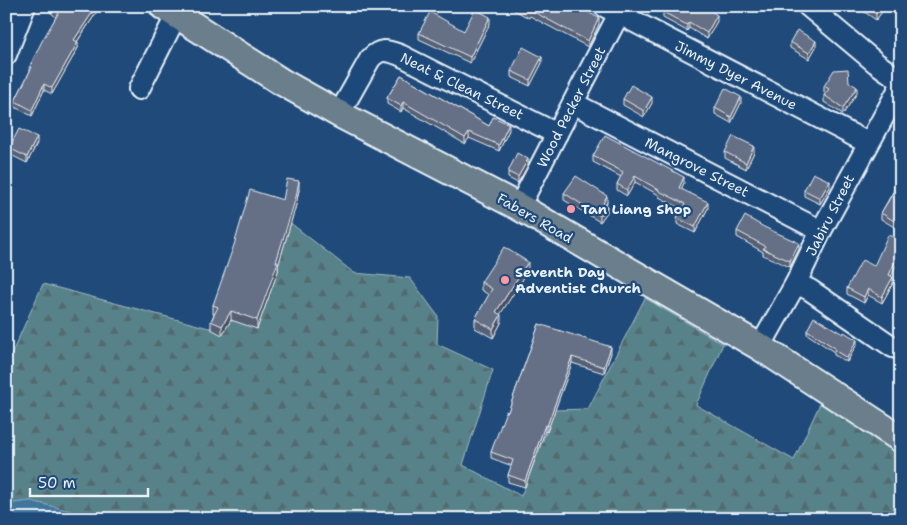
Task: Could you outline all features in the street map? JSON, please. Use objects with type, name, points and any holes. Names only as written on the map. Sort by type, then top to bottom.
[{"type":"main road","name":"Fabers Road","points":[[174,9],[280,81],[339,114],[519,207],[760,347],[901,439]]},
{"type":"street","points":[[6,55],[25,6]]},
{"type":"street","points":[[808,6],[901,83]]},
{"type":"street","points":[[139,89],[174,9]]},
{"type":"street","name":"Wood Pecker Street","points":[[519,207],[573,103],[615,9]]},
{"type":"street","name":"Jimmy Dyer Avenue","points":[[615,9],[868,143]]},
{"type":"street","name":"Neat & Clean Street","points":[[339,114],[370,58],[376,52],[384,51],[400,55],[557,134]]},
{"type":"street","name":"Jabiru Street","points":[[760,347],[796,283],[821,231],[901,83]]},
{"type":"street","name":"Mangrove Street","points":[[573,103],[821,231]]},
{"type":"street","points":[[796,283],[810,290],[893,348],[901,349]]},
{"type":"green space","points":[[288,221],[354,273],[410,278],[438,316],[437,344],[493,370],[463,465],[521,496],[555,410],[588,409],[645,298],[723,344],[696,405],[794,460],[823,397],[901,448],[901,519],[101,519],[31,501],[6,504],[6,366],[43,284],[209,328],[249,316]]},
{"type":"water","points":[[31,501],[101,519],[6,519],[6,504]]},
{"type":"building","points":[[51,6],[96,7],[74,40],[78,42],[52,88],[44,84],[32,110],[15,101],[32,67],[30,66],[42,41],[59,12]]},
{"type":"building","points":[[519,6],[572,6],[599,18],[588,41]]},
{"type":"building","points":[[666,6],[704,6],[717,15],[707,33],[689,22],[687,25],[663,12]]},
{"type":"building","points":[[865,6],[882,6],[876,14]]},
{"type":"building","points":[[475,9],[490,17],[470,57],[419,33],[430,12],[464,31]]},
{"type":"building","points":[[797,30],[816,41],[809,53],[790,42]]},
{"type":"building","points":[[901,31],[901,40],[896,37]]},
{"type":"building","points":[[523,47],[542,57],[530,80],[511,71]]},
{"type":"building","points":[[848,69],[849,82],[857,87],[843,108],[824,95],[829,89],[824,86],[834,70]]},
{"type":"building","points":[[401,75],[489,126],[493,117],[509,124],[499,145],[469,132],[465,138],[403,102],[401,106],[387,98]]},
{"type":"building","points":[[631,85],[652,97],[644,111],[623,99]]},
{"type":"building","points":[[725,88],[741,97],[731,117],[715,108]]},
{"type":"building","points":[[19,129],[37,137],[27,157],[9,148]]},
{"type":"building","points":[[605,135],[684,177],[679,188],[708,202],[695,227],[677,218],[685,204],[635,176],[627,190],[617,184],[623,172],[593,156]]},
{"type":"building","points":[[733,136],[754,146],[746,163],[725,152]]},
{"type":"building","points":[[517,153],[528,159],[518,177],[508,172]]},
{"type":"building","points":[[813,173],[830,181],[820,198],[804,190]]},
{"type":"building","points":[[576,176],[607,196],[603,203],[607,206],[600,216],[564,193]]},
{"type":"building","points":[[901,176],[901,220],[899,224],[881,213]]},
{"type":"building","points":[[287,179],[299,181],[296,197],[276,262],[278,262],[257,320],[231,311],[222,326],[211,321],[218,307],[213,305],[234,245],[250,190],[283,200]]},
{"type":"building","points":[[745,216],[799,243],[790,261],[763,249],[765,246],[737,231]]},
{"type":"building","points":[[888,235],[901,240],[901,249],[889,275],[893,277],[882,297],[868,289],[864,297],[847,288],[862,260],[874,266]]},
{"type":"building","points":[[504,247],[528,262],[496,312],[501,315],[493,329],[475,319],[492,289],[481,282]]},
{"type":"building","points":[[814,317],[857,340],[847,358],[807,330]]},
{"type":"building","points":[[539,324],[611,347],[604,367],[572,357],[525,481],[508,475],[513,460],[491,452],[506,411],[508,412]]},
{"type":"place","name":"Tan Liang Shop","points":[[571,209]]},
{"type":"place","name":"Seventh Day Adventist Church","points":[[505,280]]}]
